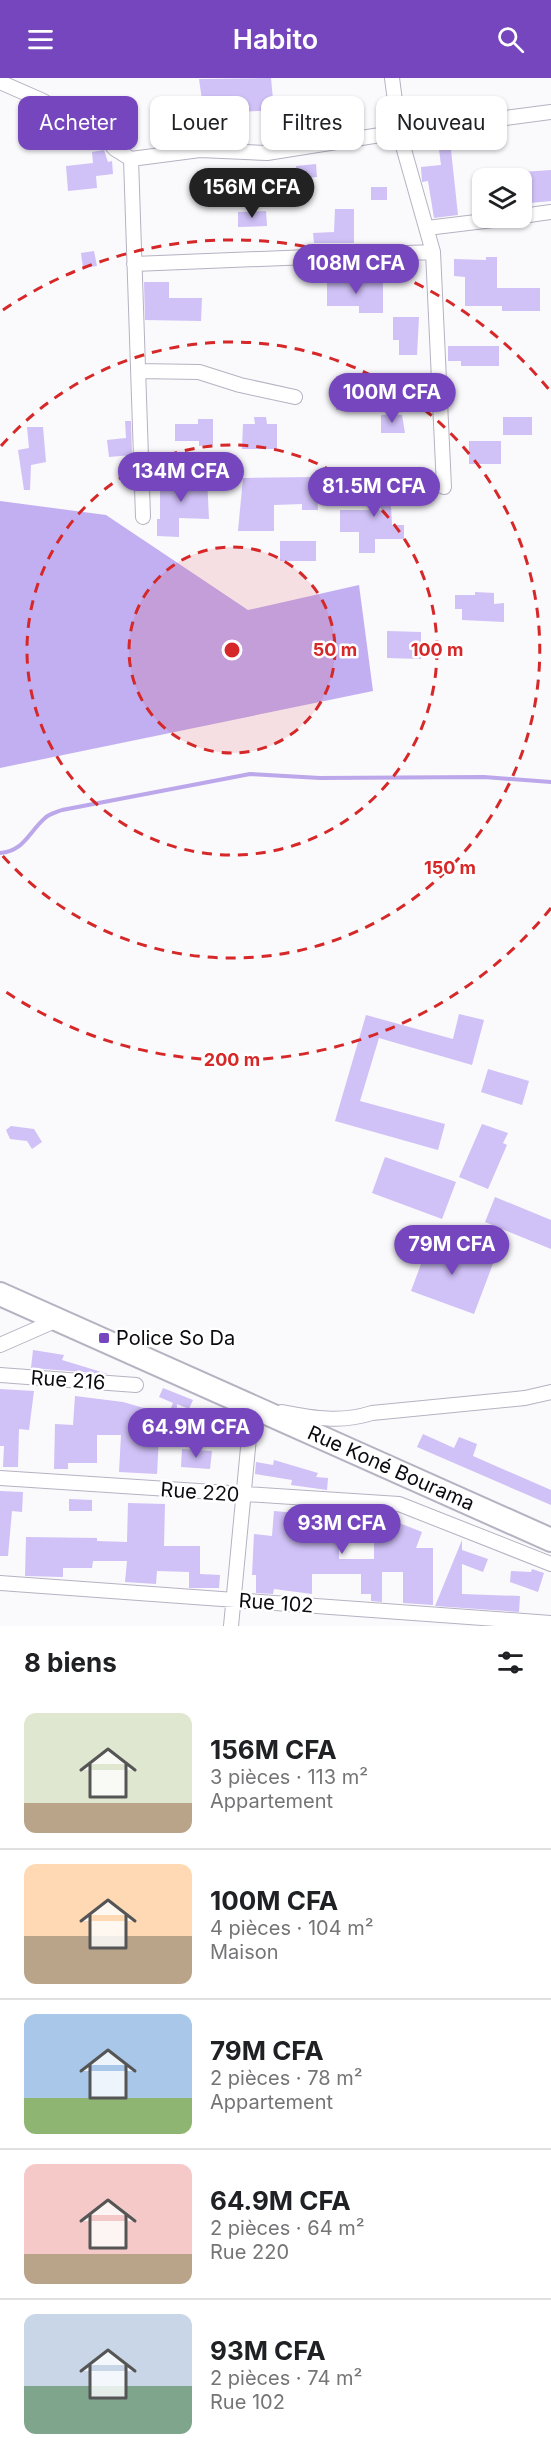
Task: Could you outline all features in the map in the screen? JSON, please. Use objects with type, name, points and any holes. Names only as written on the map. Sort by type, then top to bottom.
[{"type":"highway","name":"Rue Koné Bourama","points":[[0,1293],[551,1540]]},
{"type":"street","points":[[392,78],[394,96]]},
{"type":"street","points":[[0,82],[41,100],[100,132],[115,149],[131,159],[200,150],[267,153],[376,136]]},
{"type":"street","points":[[507,118],[551,112]]},
{"type":"street","points":[[404,150],[433,252],[444,487]]},
{"type":"street","points":[[131,159],[143,517]]},
{"type":"street","points":[[532,215],[551,212]]},
{"type":"street","points":[[427,228],[472,223]]},
{"type":"street","points":[[134,264],[433,252]]},
{"type":"street","points":[[138,371],[199,372],[240,385],[295,397]]},
{"type":"street","points":[[0,1345],[57,1320]]},
{"type":"street","name":"Rue 216","points":[[0,1375],[136,1385]]},
{"type":"street","points":[[231,1626],[252,1406],[316,1419],[340,1419],[432,1406],[525,1398],[551,1392]]},
{"type":"street","name":"Rue 220","points":[[0,1478],[399,1504],[551,1564]]},
{"type":"street","name":"Rue 102","points":[[0,1583],[551,1623]]},
{"type":"shaded area","points":[[0,501],[106,515],[248,610],[359,585],[373,691],[0,768]]},
{"type":"building","points":[[271,78],[273,96],[261,96],[261,111],[249,112],[249,96],[201,96],[199,79]]},
{"type":"building","points":[[104,150],[108,162],[112,161],[113,174],[96,176],[97,188],[68,191],[66,166],[93,163],[92,152]]},
{"type":"building","points":[[439,150],[451,150],[458,215],[434,218],[428,181],[422,182],[421,167],[441,165]]},
{"type":"building","points":[[316,164],[317,177],[297,179],[296,166]]},
{"type":"building","points":[[551,170],[551,201],[532,203],[532,171]]},
{"type":"building","points":[[371,187],[387,187],[387,200],[371,200]]},
{"type":"building","points":[[335,209],[354,209],[354,243],[314,243],[313,233],[334,232]]},
{"type":"building","points":[[266,211],[267,226],[238,227],[238,212]]},
{"type":"building","points":[[94,251],[97,266],[83,268],[81,253]]},
{"type":"building","points":[[486,257],[497,257],[497,288],[540,288],[540,311],[502,311],[502,306],[465,306],[465,277],[454,276],[454,259],[486,260]]},
{"type":"building","points":[[327,280],[383,283],[383,313],[359,313],[359,306],[327,306]]},
{"type":"building","points":[[144,282],[169,282],[169,298],[202,298],[201,321],[145,320]]},
{"type":"building","points":[[393,317],[419,317],[417,355],[399,355],[399,340],[393,340]]},
{"type":"building","points":[[448,346],[499,346],[499,366],[461,366],[461,361],[448,361]]},
{"type":"building","points":[[334,381],[377,381],[377,411],[336,410]]},
{"type":"building","points":[[381,415],[402,415],[405,433],[381,433]]},
{"type":"building","points":[[254,417],[266,417],[267,424],[277,424],[277,449],[242,449],[243,424],[255,424]]},
{"type":"building","points":[[503,417],[532,417],[532,435],[503,435]]},
{"type":"building","points":[[198,419],[213,419],[213,445],[199,446],[199,441],[175,441],[175,424],[198,424]]},
{"type":"building","points":[[125,421],[131,421],[132,455],[109,457],[107,440],[126,438]]},
{"type":"building","points":[[27,427],[43,427],[46,462],[31,465],[30,490],[24,490],[18,450],[29,448]]},
{"type":"building","points":[[469,441],[501,441],[501,464],[469,464]]},
{"type":"building","points":[[379,475],[403,475],[403,487],[390,487],[392,525],[404,525],[404,539],[375,539],[375,553],[359,553],[359,532],[340,532],[340,510],[381,510]]},
{"type":"building","points":[[207,477],[209,519],[179,518],[179,537],[157,536],[157,519],[160,519],[160,478]]},
{"type":"building","points":[[316,477],[318,510],[302,510],[302,504],[274,505],[274,531],[238,531],[243,478]]},
{"type":"building","points":[[280,541],[316,541],[316,561],[280,561]]},
{"type":"building","points":[[475,592],[494,593],[494,604],[504,603],[504,622],[462,620],[462,609],[455,609],[455,595],[475,595]]},
{"type":"building","points":[[387,631],[421,632],[421,659],[387,658]]},
{"type":"building","points":[[459,1014],[484,1020],[472,1065],[379,1038],[360,1101],[445,1124],[438,1150],[335,1121],[366,1015],[453,1039]]},
{"type":"building","points":[[488,1069],[529,1081],[522,1105],[481,1092]]},
{"type":"building","points":[[482,1124],[508,1133],[503,1143],[507,1145],[488,1189],[459,1177]]},
{"type":"building","points":[[11,1126],[34,1129],[42,1142],[32,1149],[27,1141],[10,1139],[6,1130]]},
{"type":"building","points":[[385,1157],[456,1182],[442,1219],[372,1193]]},
{"type":"building","points":[[495,1197],[551,1220],[551,1249],[485,1222]]},
{"type":"building","points":[[431,1237],[494,1261],[474,1314],[411,1291]]},
{"type":"building","points":[[33,1350],[64,1355],[62,1360],[108,1374],[31,1368]]},
{"type":"building","points":[[163,1388],[193,1400],[189,1409],[177,1404],[176,1436],[159,1436],[157,1474],[119,1472],[121,1435],[97,1435],[97,1463],[68,1463],[68,1469],[54,1469],[55,1424],[73,1425],[75,1396],[123,1402],[168,1415],[173,1403],[159,1397]]},
{"type":"building","points":[[0,1389],[34,1391],[29,1430],[19,1429],[18,1467],[3,1467],[4,1446],[0,1446]]},
{"type":"building","points":[[423,1434],[454,1448],[459,1437],[477,1444],[473,1456],[551,1490],[551,1505],[417,1447]]},
{"type":"building","points":[[182,1449],[212,1451],[210,1469],[181,1467]]},
{"type":"building","points":[[274,1460],[318,1473],[316,1477],[328,1478],[327,1490],[291,1485],[292,1480],[255,1474],[256,1462],[273,1465]]},
{"type":"building","points":[[0,1491],[23,1492],[22,1512],[12,1511],[8,1556],[0,1556]]},
{"type":"building","points":[[69,1499],[92,1500],[92,1511],[69,1511]]},
{"type":"building","points":[[128,1503],[165,1504],[164,1546],[200,1546],[200,1574],[220,1575],[219,1588],[189,1588],[189,1572],[157,1571],[156,1584],[125,1582],[127,1561],[93,1561],[92,1568],[63,1568],[63,1577],[25,1576],[26,1537],[97,1538],[97,1541],[127,1542]]},
{"type":"building","points":[[274,1511],[318,1515],[318,1518],[384,1515],[384,1517],[422,1532],[416,1548],[433,1548],[433,1605],[403,1603],[403,1572],[382,1572],[382,1602],[371,1601],[371,1594],[361,1594],[361,1574],[312,1574],[312,1594],[274,1589],[273,1594],[256,1593],[256,1575],[252,1575],[254,1534],[272,1536]],"holes":[[[339,1532],[374,1532],[374,1559],[339,1559]]]},
{"type":"building","points":[[462,1540],[462,1550],[488,1559],[483,1572],[462,1564],[462,1594],[520,1596],[519,1612],[435,1606]]},
{"type":"building","points":[[532,1569],[544,1573],[538,1592],[510,1582],[511,1571],[531,1572]]},
{"type":"waterway","points":[[0,853],[15,849],[47,817],[62,810],[250,774],[320,778],[484,777],[551,782]]},
{"type":"place","name":"Police So Da","points":[[104,1338]]}]
